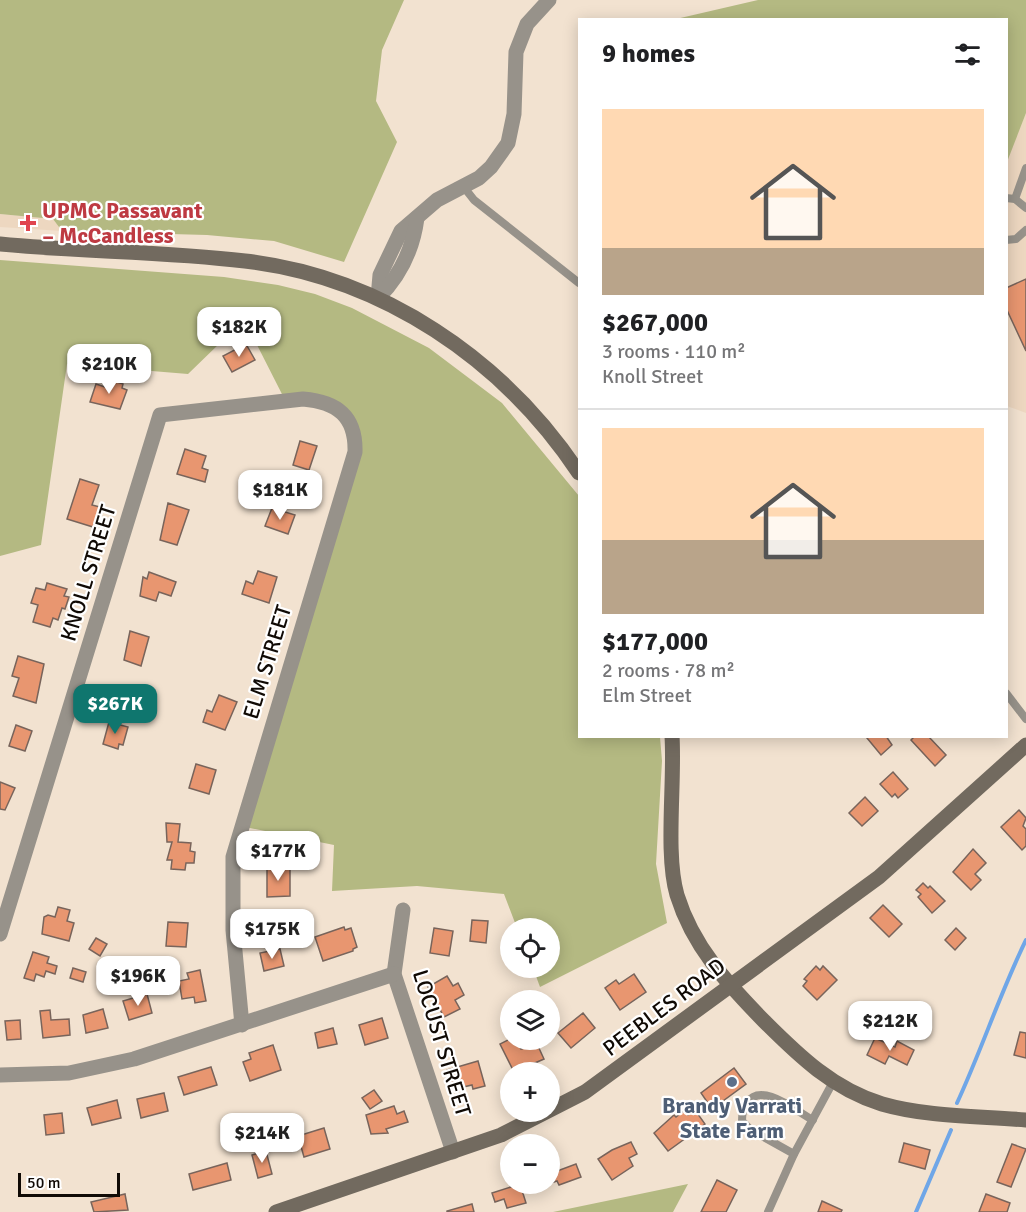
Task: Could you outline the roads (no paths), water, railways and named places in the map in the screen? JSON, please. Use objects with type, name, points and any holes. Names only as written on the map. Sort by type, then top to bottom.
[{"type":"street","points":[[378,298],[394,282],[415,237],[417,218],[436,200],[463,186],[491,167],[508,143],[514,114],[516,52],[527,24],[549,0]]},
{"type":"street","points":[[0,244],[244,261],[312,274],[378,298],[428,326],[492,372],[536,416],[578,472]]},
{"type":"street","name":"ELM STREET","points":[[242,1025],[232,930],[233,857],[353,462],[355,442],[355,434],[347,418],[325,402],[303,399],[250,404]]},
{"type":"street","name":"KNOLL STREET","points":[[0,934],[160,415],[250,404]]},
{"type":"street","points":[[672,738],[674,869],[677,893],[701,947],[730,986],[800,1056],[833,1082],[857,1095],[898,1108],[1026,1120]]},
{"type":"street","name":"PEEBLES ROAD","points":[[276,1212],[501,1135],[585,1092],[630,1062],[879,877],[1026,745]]},
{"type":"street","name":"LOCUST STREET","points":[[403,910],[394,974],[453,1152]]},
{"type":"street","points":[[0,1075],[50,1075],[92,1069],[134,1059],[394,974]]},
{"type":"lane","points":[[1026,168],[1011,198],[1026,208]]},
{"type":"lane","points":[[463,186],[474,200],[578,282]]},
{"type":"lane","points":[[1008,240],[1016,239],[1026,230]]},
{"type":"lane","points":[[1008,696],[1026,719]]},
{"type":"lane","points":[[768,1212],[794,1154],[833,1082]]},
{"type":"lane","points":[[794,1154],[752,1130],[742,1121],[742,1112],[752,1096],[759,1094],[769,1096],[813,1120]]},
{"type":"waterway","points":[[957,1103],[1026,940]]},
{"type":"waterway","points":[[916,1212],[951,1130]]},
{"type":"place","name":"UPMC Passavant – McCandless","points":[[28,223]]},
{"type":"place","name":"Brandy Varrati State Farm","points":[[732,1082]]}]
